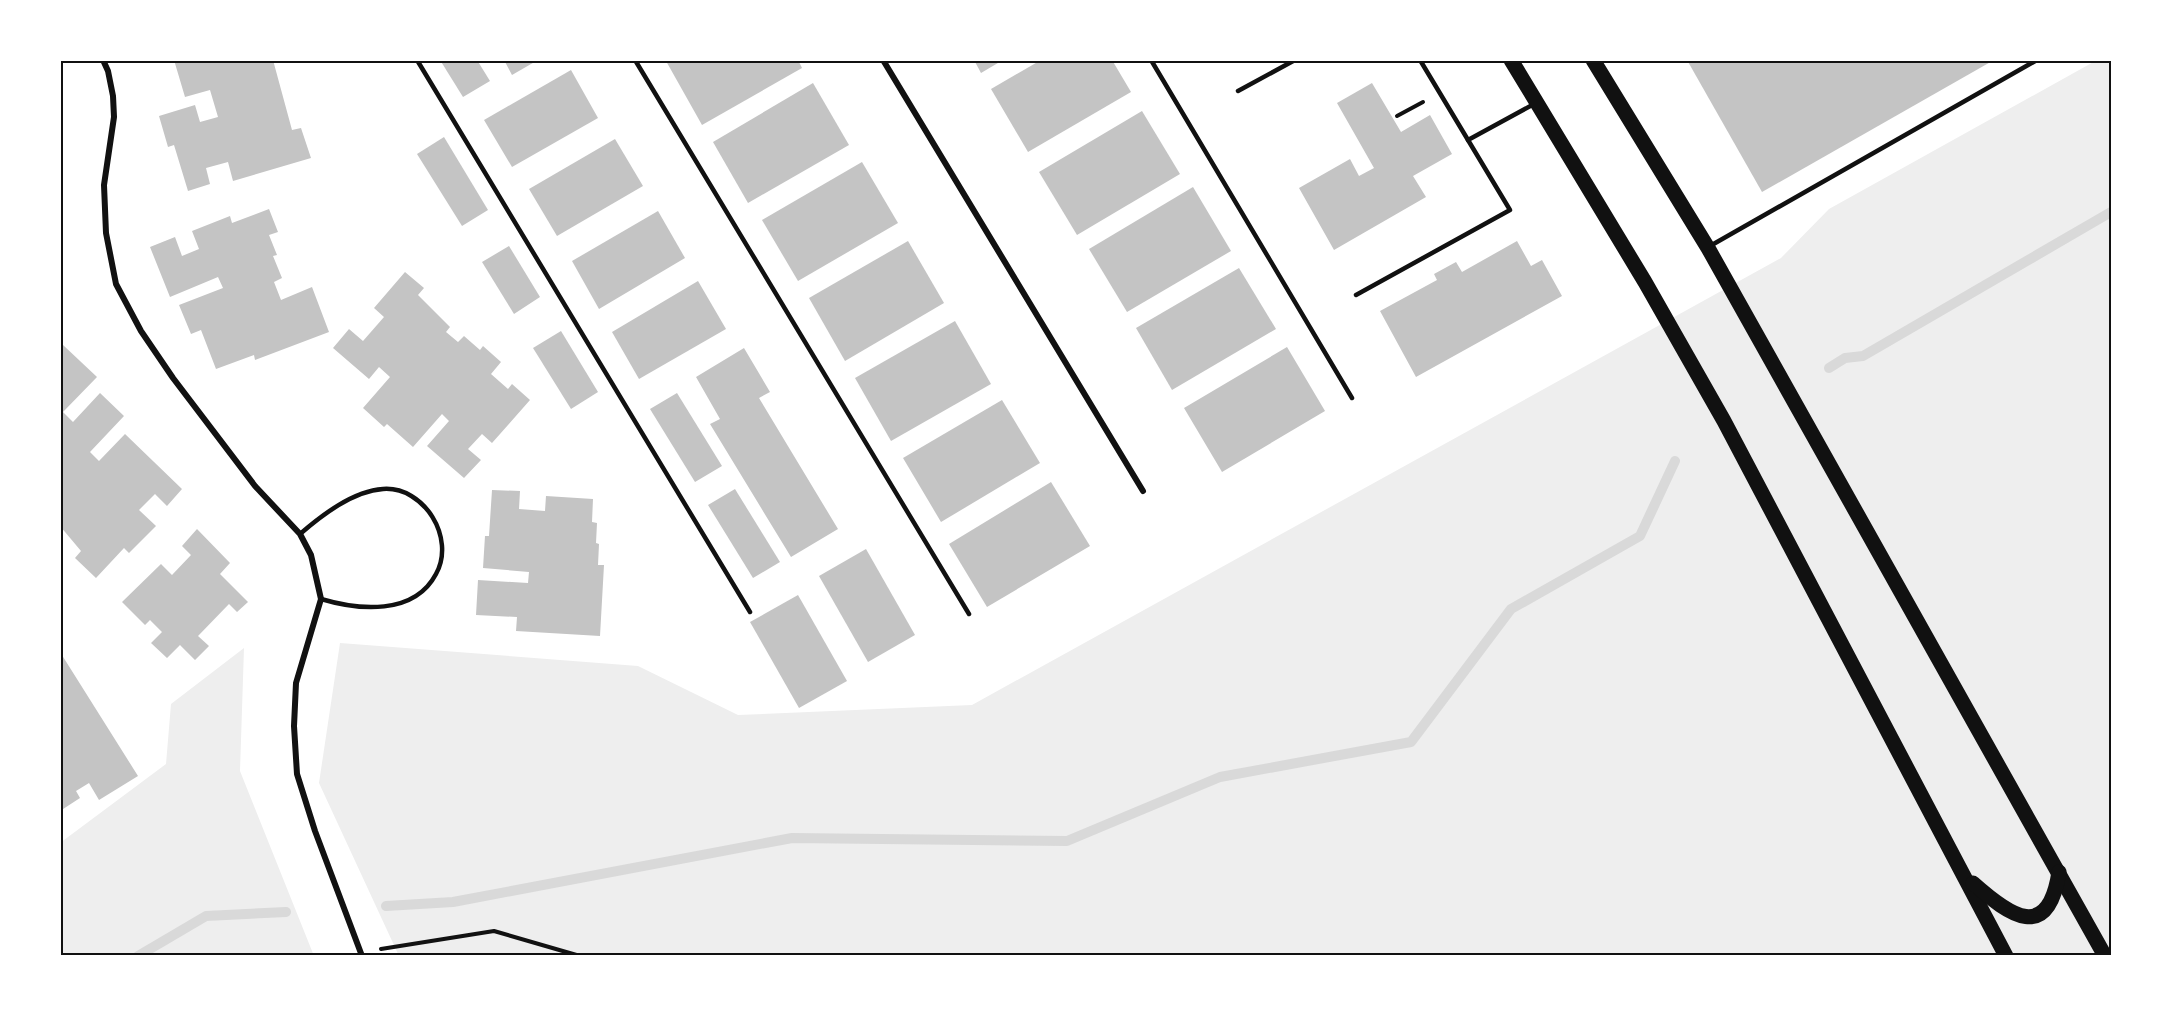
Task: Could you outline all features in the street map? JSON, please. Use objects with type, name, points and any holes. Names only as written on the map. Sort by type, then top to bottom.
[{"type":"main road","points":[[1511,60],[1645,282],[1724,421],[1967,877],[2006,956]]},
{"type":"main road","points":[[1597,61],[1708,248],[2105,956]]},
{"type":"main road","points":[[1967,877],[2000,908],[2025,917],[2045,909],[2056,892],[2059,872]]},
{"type":"street","points":[[103,60],[108,71],[113,96],[114,117],[104,185],[106,233],[116,284],[141,331],[173,378],[255,486],[300,534],[311,555],[321,599],[296,683],[294,726],[297,774],[315,831],[362,954]]},
{"type":"street","points":[[884,60],[1143,490]]},
{"type":"lane","points":[[417,60],[750,612]]},
{"type":"lane","points":[[635,60],[969,614]]},
{"type":"lane","points":[[1151,60],[1352,398]]},
{"type":"lane","points":[[1238,92],[1295,60]]},
{"type":"lane","points":[[1356,295],[1510,210],[1420,60]]},
{"type":"lane","points":[[1708,248],[2037,60]]},
{"type":"lane","points":[[1468,140],[1536,103]]},
{"type":"lane","points":[[300,534],[322,516],[348,501],[383,489],[398,490],[413,496],[426,506],[435,520],[440,537],[441,555],[437,573],[426,587],[407,601],[366,608],[348,607],[321,599]]},
{"type":"path","points":[[1397,116],[1425,100]]},
{"type":"path","points":[[362,954],[494,931],[580,956]]},
{"type":"shaded area","points":[[2097,60],[2111,60],[2111,956],[399,956],[319,783],[340,643],[638,666],[738,715],[972,705],[1781,258],[1829,209]]},
{"type":"shaded area","points":[[244,648],[240,771],[314,956],[60,956],[60,843],[166,764],[171,704]]},
{"type":"building","points":[[174,60],[273,60],[292,130],[301,128],[311,158],[233,181],[228,162],[206,168],[210,184],[188,191],[174,145],[168,147],[159,116],[195,105],[200,122],[218,117],[210,90],[185,97]]},
{"type":"building","points":[[440,60],[477,60],[490,81],[463,97]]},
{"type":"building","points":[[504,60],[538,60],[512,75]]},
{"type":"building","points":[[798,60],[802,68],[702,125],[666,61]]},
{"type":"building","points":[[974,60],[1003,60],[981,73]]},
{"type":"building","points":[[1041,60],[1112,60],[1131,92],[1028,152],[991,89]]},
{"type":"building","points":[[1687,60],[1994,60],[1762,192]]},
{"type":"building","points":[[571,70],[598,118],[512,167],[484,120]]},
{"type":"building","points":[[813,83],[849,145],[748,203],[713,142]]},
{"type":"building","points":[[1372,83],[1401,132],[1430,115],[1452,154],[1413,176],[1426,197],[1334,250],[1299,188],[1350,159],[1359,176],[1374,168],[1337,103]]},
{"type":"building","points":[[1142,111],[1180,174],[1077,235],[1039,172]]},
{"type":"building","points":[[444,137],[488,210],[462,226],[417,154]]},
{"type":"building","points":[[615,139],[643,186],[557,236],[529,189]]},
{"type":"building","points":[[862,162],[898,223],[798,281],[762,220]]},
{"type":"building","points":[[1193,187],[1231,251],[1127,312],[1089,249]]},
{"type":"building","points":[[269,209],[278,232],[269,235],[277,255],[273,256],[282,278],[274,282],[281,300],[312,287],[329,332],[255,360],[254,355],[216,369],[201,330],[191,334],[179,305],[223,288],[218,277],[170,297],[150,247],[175,237],[182,256],[199,249],[192,231],[230,216],[232,223]]},
{"type":"building","points":[[658,211],[685,258],[599,309],[572,261]]},
{"type":"building","points":[[908,241],[944,303],[845,361],[809,298]]},
{"type":"building","points":[[1517,241],[1531,266],[1542,260],[1562,296],[1416,377],[1380,311],[1437,280],[1434,274],[1456,262],[1462,272]]},
{"type":"building","points":[[509,246],[540,297],[514,314],[482,262]]},
{"type":"building","points":[[1239,268],[1276,329],[1172,390],[1136,328]]},
{"type":"building","points":[[405,272],[424,288],[418,295],[450,327],[446,332],[458,342],[464,336],[480,350],[483,346],[501,362],[491,374],[508,389],[512,384],[530,400],[492,443],[482,434],[468,449],[481,460],[464,478],[427,446],[449,421],[442,414],[413,447],[387,424],[384,427],[363,408],[390,377],[379,367],[369,379],[333,348],[349,329],[363,341],[384,317],[374,308]]},
{"type":"building","points":[[698,281],[726,329],[639,379],[612,332]]},
{"type":"building","points":[[955,321],[991,384],[891,441],[855,378]]},
{"type":"building","points":[[561,331],[598,392],[571,409],[533,348]]},
{"type":"building","points":[[63,345],[97,377],[63,412],[73,422],[100,393],[124,416],[90,452],[99,461],[125,434],[182,489],[167,506],[155,494],[139,510],[156,526],[129,553],[124,548],[96,578],[75,558],[81,551],[60,526],[60,348]]},
{"type":"building","points":[[1287,347],[1325,411],[1222,472],[1184,408]]},
{"type":"building","points":[[744,348],[770,392],[759,398],[838,529],[791,557],[710,424],[720,419],[696,377]]},
{"type":"building","points":[[677,393],[722,466],[695,482],[650,409]]},
{"type":"building","points":[[1002,400],[1040,463],[941,522],[903,458]]},
{"type":"building","points":[[1051,482],[1090,546],[987,607],[949,544]]},
{"type":"building","points":[[735,489],[780,562],[753,578],[708,505]]},
{"type":"building","points":[[492,490],[520,491],[519,509],[545,511],[546,496],[593,499],[592,522],[597,523],[598,565],[604,565],[600,636],[516,631],[517,617],[476,615],[478,580],[528,583],[529,572],[483,568],[485,536],[489,536]]},
{"type":"building","points":[[197,529],[230,563],[220,574],[248,602],[237,612],[229,604],[198,636],[209,646],[195,660],[180,645],[167,658],[151,643],[162,632],[150,620],[145,625],[122,602],[161,564],[172,575],[191,555],[182,546]]},
{"type":"building","points":[[866,549],[915,635],[868,662],[819,576]]},
{"type":"building","points":[[798,595],[847,681],[799,708],[750,622]]},
{"type":"building","points":[[60,652],[138,776],[99,800],[89,783],[76,791],[80,798],[60,811]]},
{"type":"waterway","points":[[1829,368],[1845,358],[1863,356],[2111,212]]},
{"type":"waterway","points":[[386,906],[453,902],[792,838],[1067,841],[1220,777],[1411,742],[1511,609],[1640,536],[1675,461]]},
{"type":"waterway","points":[[138,956],[206,916],[286,912]]}]
